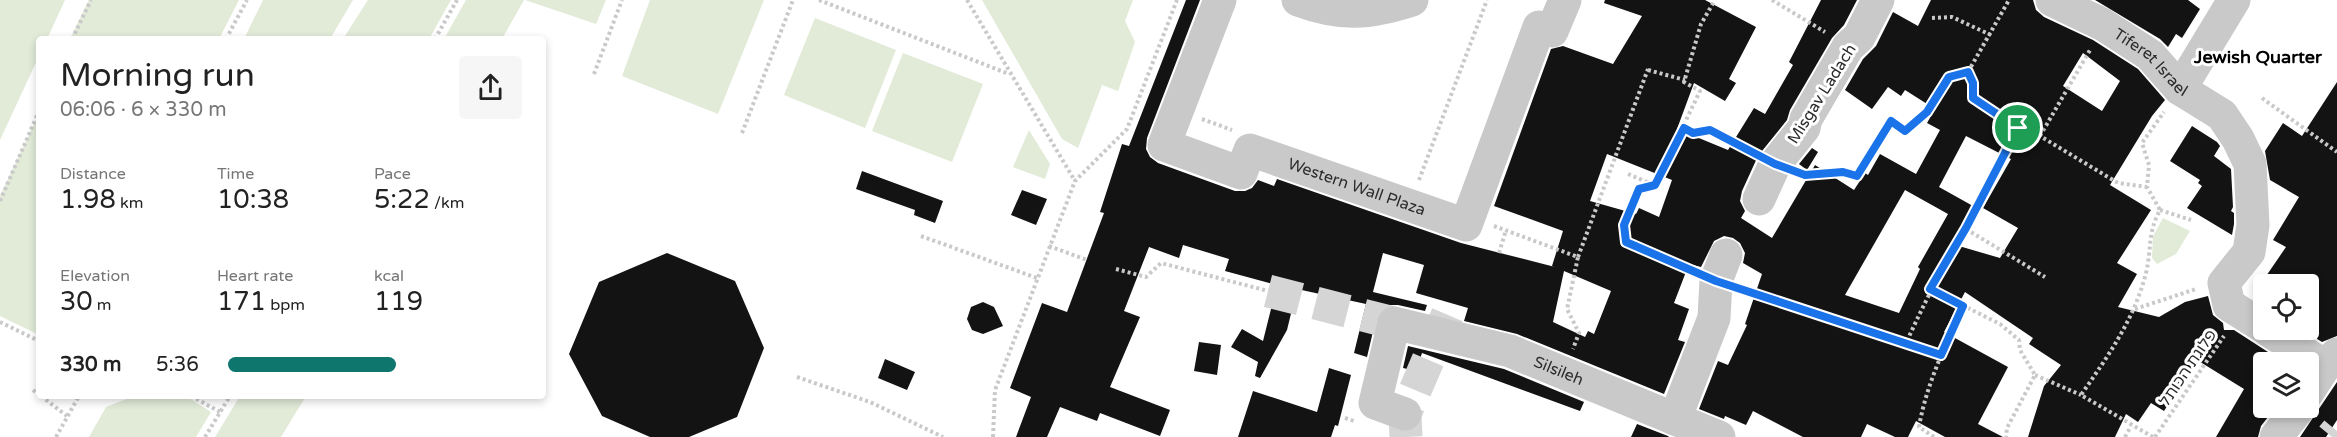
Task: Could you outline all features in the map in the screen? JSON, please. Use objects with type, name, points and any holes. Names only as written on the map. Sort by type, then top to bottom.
[{"type":"street","name":"Western Wall Plaza","points":[[1220,0],[1164,145],[1240,173],[1250,150],[1466,225],[1469,217]]},
{"type":"street","points":[[1298,0],[1324,9],[1346,13],[1412,0]]},
{"type":"street","points":[[1469,217],[1539,27],[1552,31],[1565,0]]},
{"type":"street","name":"Misgav Ladach","points":[[1759,199],[1775,164],[1804,128],[1806,118],[1848,47],[1859,37],[1878,0]]},
{"type":"street","name":"Tiferet Israel","points":[[2052,0],[2102,24],[2150,55],[2180,88],[2222,115],[2238,139],[2250,164],[2253,225],[2249,252],[2224,284]]},
{"type":"street","points":[[2180,88],[2234,0]]},
{"type":"street","points":[[1675,419],[1714,318],[1721,268]]},
{"type":"street","points":[[2224,284],[2229,305],[2252,320]]},
{"type":"street","name":"Silsileh","points":[[1406,414],[1374,403],[1394,323],[1510,351],[1719,437]]},
{"type":"street","points":[[2282,340],[2324,371]]},
{"type":"street","points":[[2276,437],[2291,418]]},
{"type":"path","points":[[73,36],[91,0]]},
{"type":"path","points":[[228,36],[247,0]]},
{"type":"path","points":[[437,36],[457,0]]},
{"type":"path","points":[[594,74],[622,0]]},
{"type":"path","points":[[742,133],[793,0]]},
{"type":"path","points":[[819,0],[1010,74]]},
{"type":"path","points":[[967,0],[1075,181]]},
{"type":"path","points":[[993,437],[996,390],[1075,181],[1127,129],[1177,0]]},
{"type":"path","points":[[1417,185],[1487,0]]},
{"type":"path","points":[[1685,80],[1701,24],[1715,0]]},
{"type":"path","points":[[1772,0],[1848,47]]},
{"type":"path","points":[[1684,128],[1693,133],[1710,130],[1775,164],[1805,175],[1843,172],[1857,176],[1891,121],[1905,131],[1927,112],[1949,77],[1968,72],[2009,0]]},
{"type":"path","points":[[1932,18],[1952,17],[1990,35]]},
{"type":"path","points":[[2040,136],[2102,24]]},
{"type":"path","points":[[1578,327],[1567,309],[1578,257],[1648,69],[1685,80],[1700,91],[1655,185],[1639,189],[1624,225],[1626,242],[1721,268],[1941,355]]},
{"type":"path","points":[[1968,72],[1973,83],[1973,98],[2018,128],[2040,136],[2118,183],[2147,187]]},
{"type":"path","points":[[2180,88],[2142,143],[2149,165],[2147,187],[2160,210],[2191,220]]},
{"type":"path","points":[[2262,98],[2337,152]]},
{"type":"path","points":[[0,201],[36,118]]},
{"type":"path","points":[[1907,341],[1930,289],[1966,228],[2018,128]]},
{"type":"path","points":[[1628,174],[1655,185]]},
{"type":"path","points":[[2081,395],[2118,342],[2135,309],[2147,271],[2150,231],[2160,210]]},
{"type":"path","points":[[1469,217],[1578,257]]},
{"type":"path","points":[[1966,228],[2045,277]]},
{"type":"path","points":[[1499,254],[1506,230]]},
{"type":"path","points":[[921,236],[1037,278]]},
{"type":"path","points":[[1049,246],[1087,260]]},
{"type":"path","points":[[1116,269],[1146,277],[1161,263],[1268,291]]},
{"type":"path","points":[[2135,309],[2188,290],[2224,284]]},
{"type":"path","points":[[1930,289],[2001,324],[2019,340],[2020,350],[2035,375],[2007,428],[2006,437]]},
{"type":"path","points":[[1934,437],[1919,427],[1941,355],[1963,306]]},
{"type":"path","name":"פלוגת הכותל","points":[[2035,375],[2081,395],[2131,426],[2154,437],[2252,320]]},
{"type":"path","points":[[0,322],[36,340]]},
{"type":"path","points":[[797,377],[870,402],[944,437]]},
{"type":"path","points":[[45,399],[67,416]]},
{"type":"path","points":[[56,437],[77,399]]},
{"type":"path","points":[[197,399],[220,412]]},
{"type":"path","points":[[206,437],[228,399]]},
{"type":"path","points":[[2125,437],[2131,426]]},
{"type":"green space","points":[[0,0],[65,0],[48,36],[36,36],[36,62],[0,140]]},
{"type":"green space","points":[[89,0],[239,0],[221,36],[71,36]]},
{"type":"green space","points":[[263,0],[353,0],[332,36],[245,36]]},
{"type":"green space","points":[[368,0],[451,0],[431,36],[345,36]]},
{"type":"green space","points":[[466,0],[524,0],[504,36],[446,36]]},
{"type":"green space","points":[[525,0],[606,0],[596,24]]},
{"type":"green space","points":[[650,0],[764,0],[718,114],[622,76]]},
{"type":"green space","points":[[982,0],[1133,0],[1125,21],[1135,42],[1118,91],[1102,85],[1078,148],[1062,139]]},
{"type":"green space","points":[[815,18],[896,50],[865,128],[784,95]]},
{"type":"green space","points":[[903,53],[983,84],[952,162],[872,131]]},
{"type":"green space","points":[[36,119],[36,334],[0,316],[0,196]]},
{"type":"green space","points":[[1029,130],[1050,164],[1045,179],[1013,167]]},
{"type":"green space","points":[[2163,218],[2190,231],[2176,254],[2157,264],[2152,258],[2153,236]]},
{"type":"green space","points":[[126,399],[191,399],[211,412],[196,437],[89,437],[106,407]]},
{"type":"green space","points":[[238,399],[304,399],[281,437],[215,437]]},
{"type":"building","points":[[1186,0],[1200,0],[1147,138],[1146,149],[1150,157],[1158,163],[1235,191],[1252,188],[1258,180],[1274,186],[1277,179],[1461,243],[1555,267],[1552,266],[1563,231],[1494,206],[1551,49],[1563,46],[1613,64],[1642,16],[1604,3],[1605,0],[1705,0],[1756,27],[1729,79],[1736,83],[1725,101],[1694,83],[1677,129],[1728,150],[1754,108],[1765,114],[1793,65],[1789,62],[1821,0],[1857,0],[1844,25],[1832,38],[1790,110],[1787,120],[1758,156],[1742,191],[1740,201],[1745,211],[1741,218],[1772,238],[1815,165],[1854,190],[1865,173],[1868,175],[1880,154],[1916,174],[1940,130],[1927,123],[1935,109],[1905,90],[1901,96],[1888,87],[1872,109],[1845,90],[1863,59],[1876,46],[1893,12],[1918,26],[1931,0],[2033,0],[2036,10],[2044,17],[2093,40],[2138,69],[2165,100],[2152,116],[2110,185],[2151,210],[2117,263],[2137,274],[2118,307],[2159,317],[2185,302],[2208,296],[2213,315],[2223,323],[2224,330],[2234,330],[2268,352],[2253,352],[2253,418],[2267,418],[2261,426],[2258,437],[2216,437],[2244,389],[2197,360],[2164,411],[2151,403],[2138,422],[2126,414],[2115,437],[2028,437],[2044,386],[2061,365],[2029,344],[2033,338],[1965,292],[1944,332],[2008,367],[1978,424],[2003,437],[1945,437],[1916,421],[1908,437],[1895,437],[1867,424],[1861,437],[1803,437],[1753,411],[1746,425],[1725,416],[1724,419],[1699,409],[1718,361],[1728,365],[1747,325],[1745,324],[1762,274],[1743,263],[1745,253],[1740,243],[1724,236],[1714,241],[1701,267],[1689,264],[1674,303],[1689,309],[1678,340],[1685,342],[1664,394],[1517,334],[1464,321],[1468,308],[1416,293],[1424,265],[1383,253],[1373,292],[1427,305],[1425,311],[1398,305],[1388,305],[1381,310],[1376,319],[1367,357],[1354,353],[1366,304],[1297,289],[1287,330],[1260,378],[1255,376],[1258,362],[1231,347],[1242,329],[1263,341],[1277,285],[1225,271],[1229,259],[1183,245],[1179,258],[1149,247],[1124,311],[1140,317],[1110,387],[1170,410],[1160,436],[1100,413],[1097,421],[1060,407],[1047,437],[1016,437],[1031,397],[1010,388],[1042,303],[1067,312],[1104,213],[1100,212],[1122,144],[1129,146]],"holes":[[[2083,53],[2120,81],[2102,111],[2063,86]],[[1966,136],[2011,159],[1983,208],[2018,228],[2000,258],[1952,244],[1973,206],[1939,187]],[[1607,154],[1672,180],[1659,217],[1639,208],[1636,214],[1590,201]],[[1905,190],[1948,214],[1918,267],[1920,269],[1899,313],[1845,295]],[[1564,271],[1611,291],[1594,334],[1588,331],[1585,337],[1553,322]]]},
{"type":"building","points":[[2095,0],[2188,0],[2200,9],[2182,38],[2176,34],[2168,47],[2160,39]]},
{"type":"building","points":[[2337,82],[2337,336],[2322,342],[2319,340],[2319,274],[2268,274],[2286,247],[2273,240],[2299,197],[2270,180],[2265,151],[2283,123],[2302,136]]},
{"type":"building","points":[[2192,126],[2217,142],[2220,146],[2214,156],[2231,169],[2233,207],[2231,211],[2234,213],[2232,235],[2187,208],[2202,186],[2198,183],[2200,180],[2170,161]]},
{"type":"building","points":[[1812,148],[1818,152],[1807,170],[1799,164]]},
{"type":"building","points":[[862,171],[943,201],[935,223],[914,215],[915,210],[856,189]]},
{"type":"building","points":[[1022,190],[1047,199],[1036,225],[1011,215]]},
{"type":"building","points":[[667,253],[735,281],[764,348],[737,417],[689,437],[650,437],[602,416],[569,354],[599,282]]},
{"type":"building","points":[[983,302],[994,307],[1003,326],[983,334],[972,330],[967,319],[971,307]]},
{"type":"building","points":[[1199,342],[1221,345],[1217,375],[1194,371]]},
{"type":"building","points":[[1408,346],[1504,369],[1584,402],[1580,411],[1422,353],[1416,371],[1403,368]]},
{"type":"building","points":[[885,359],[915,372],[907,390],[878,378]]},
{"type":"building","points":[[1329,368],[1351,375],[1338,426],[1335,425],[1331,437],[1238,437],[1253,391],[1317,412]]},
{"type":"building","points":[[2337,382],[2337,420],[2326,437],[2300,437],[2313,418],[2319,418],[2319,409]]},
{"type":"building","points":[[1637,424],[1668,436],[1669,437],[1631,437]]},
{"type":"tunnel","points":[[1268,291],[1394,323]]},
{"type":"tunnel","points":[[1406,437],[1405,414],[1449,311]]},
{"type":"tunnel","points":[[2332,437],[2337,431]]},
{"type":"district","name":"Jewish Quarter","points":[[2258,57]]},
{"type":"route","points":[[1968,72],[1973,83],[1973,98],[2018,128],[1966,228],[1930,289],[1963,306],[1941,355],[1907,341],[1716,281],[1626,242],[1623,233],[1639,189],[1655,185],[1684,128],[1693,133],[1710,130],[1775,164],[1805,175],[1843,172],[1857,176],[1891,121],[1905,131],[1927,112],[1949,77],[1968,72]]}]
